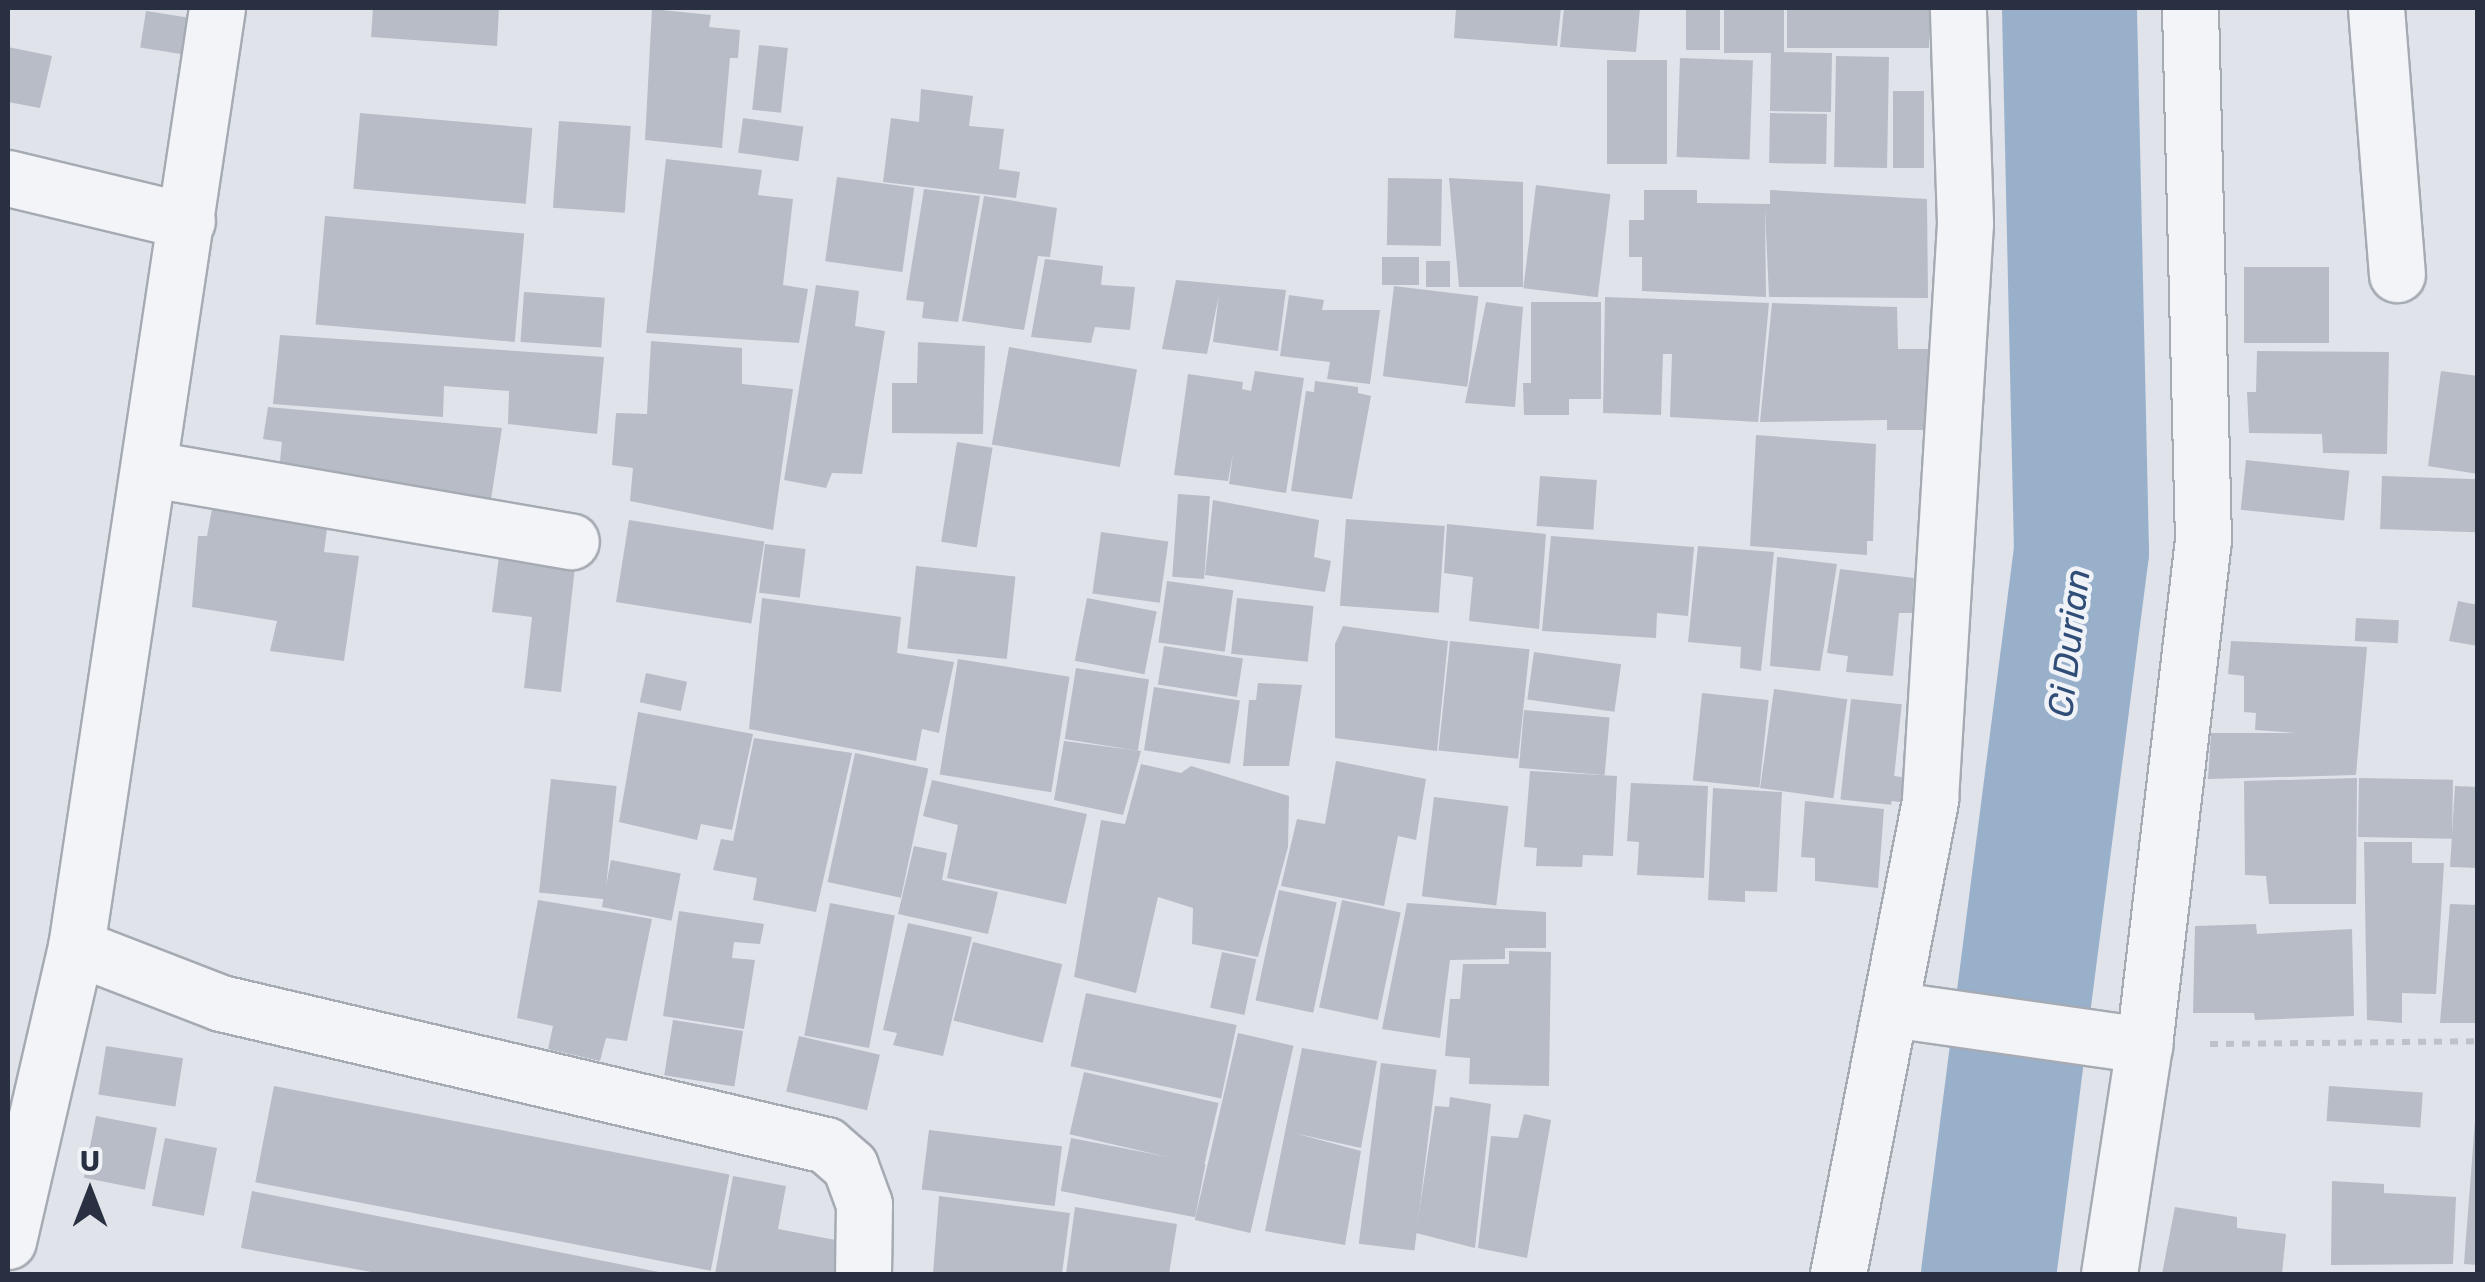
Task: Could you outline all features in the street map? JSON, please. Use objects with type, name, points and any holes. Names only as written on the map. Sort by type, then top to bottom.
[{"type":"street","points":[[8,1241],[76,947],[152,469],[217,8]]},
{"type":"street","points":[[1838,1274],[1932,780],[1965,222],[1958,8]]},
{"type":"street","points":[[2109,1274],[2144,1045],[2203,540],[2190,8]]},
{"type":"street","points":[[2376,8],[2397,274]]},
{"type":"street","points":[[8,178],[187,221]]},
{"type":"street","points":[[152,469],[571,541]]},
{"type":"street","points":[[76,947],[221,1003],[826,1145],[850,1166],[864,1204],[862,1274]]},
{"type":"street","points":[[1890,1009],[2144,1045]]},
{"type":"path","points":[[2144,1045],[2478,1041]]},
{"type":"building","points":[[373,8],[499,8],[497,46],[371,37]]},
{"type":"building","points":[[1456,8],[1561,8],[1557,46],[1454,38]]},
{"type":"building","points":[[1564,8],[1640,8],[1636,52],[1560,47]]},
{"type":"building","points":[[1686,8],[1720,8],[1720,50],[1686,50]]},
{"type":"building","points":[[1724,8],[1784,8],[1784,53],[1724,53]]},
{"type":"building","points":[[1787,8],[1929,8],[1929,48],[1787,48]]},
{"type":"building","points":[[652,9],[711,15],[709,27],[740,30],[738,58],[730,58],[722,148],[645,140]]},
{"type":"building","points":[[146,11],[192,18],[187,55],[140,48]]},
{"type":"building","points":[[759,45],[788,48],[781,113],[752,110]]},
{"type":"building","points":[[8,47],[52,56],[40,108],[8,102]]},
{"type":"building","points":[[1771,52],[1832,53],[1831,112],[1770,111]]},
{"type":"building","points":[[1836,56],[1889,57],[1887,168],[1834,167]]},
{"type":"building","points":[[1680,58],[1753,61],[1750,159],[1677,157]]},
{"type":"building","points":[[1607,60],[1667,60],[1667,164],[1607,164]]},
{"type":"building","points":[[921,89],[973,96],[969,126],[1004,129],[999,169],[1020,172],[1016,198],[883,182],[891,118],[919,122]]},
{"type":"building","points":[[1893,91],[1924,91],[1924,168],[1893,168]]},
{"type":"building","points":[[360,113],[532,128],[526,204],[353,189]]},
{"type":"building","points":[[1770,113],[1827,114],[1826,164],[1769,163]]},
{"type":"building","points":[[743,118],[803,126],[799,161],[738,153]]},
{"type":"building","points":[[559,121],[631,126],[625,213],[553,208]]},
{"type":"building","points":[[666,159],[762,170],[758,195],[793,199],[783,285],[808,289],[799,343],[646,333]]},
{"type":"building","points":[[837,177],[914,188],[902,272],[825,261]]},
{"type":"building","points":[[1388,178],[1442,179],[1441,246],[1387,245]]},
{"type":"building","points":[[1449,178],[1523,182],[1523,287],[1459,287]]},
{"type":"building","points":[[1536,185],[1610,194],[1598,297],[1523,288]]},
{"type":"building","points":[[924,189],[980,196],[958,322],[922,318],[924,302],[906,300]]},
{"type":"building","points":[[1644,190],[1697,190],[1697,203],[1770,204],[1770,190],[1927,199],[1928,298],[1769,297],[1765,209],[1766,297],[1642,291],[1642,257],[1629,257],[1629,220],[1644,220]]},
{"type":"building","points":[[984,196],[1057,208],[1050,257],[1038,256],[1024,330],[962,321]]},
{"type":"building","points":[[325,216],[524,233],[515,342],[316,325]]},
{"type":"building","points":[[1382,257],[1419,257],[1419,285],[1382,285]]},
{"type":"building","points":[[1045,259],[1103,266],[1101,285],[1135,287],[1130,330],[1095,327],[1091,343],[1031,337]]},
{"type":"building","points":[[1426,261],[1450,261],[1450,287],[1426,287]]},
{"type":"building","points":[[2244,267],[2329,267],[2329,343],[2244,343]]},
{"type":"building","points":[[1176,280],[1286,290],[1278,351],[1213,342],[1219,295],[1207,354],[1162,349]]},
{"type":"building","points":[[816,285],[859,291],[855,326],[885,331],[862,474],[832,473],[826,488],[784,480]]},
{"type":"building","points":[[1394,286],[1478,296],[1467,387],[1383,376]]},
{"type":"building","points":[[524,292],[605,298],[601,348],[521,342]]},
{"type":"building","points":[[1289,295],[1324,300],[1322,310],[1380,310],[1370,384],[1327,379],[1330,362],[1280,356]]},
{"type":"building","points":[[1605,297],[1769,303],[1758,422],[1670,417],[1672,354],[1663,354],[1661,415],[1603,413]]},
{"type":"building","points":[[1486,302],[1523,307],[1515,407],[1465,403]]},
{"type":"building","points":[[1531,302],[1601,302],[1601,399],[1569,399],[1569,415],[1524,415],[1523,383],[1531,383]]},
{"type":"building","points":[[1772,303],[1897,307],[1898,349],[1929,349],[1932,430],[1887,430],[1887,420],[1760,422]]},
{"type":"building","points":[[280,335],[604,357],[597,434],[508,424],[509,391],[444,386],[443,417],[273,404]]},
{"type":"building","points":[[651,341],[742,348],[742,384],[793,389],[773,530],[630,501],[633,468],[612,465],[616,413],[647,414]]},
{"type":"building","points":[[918,342],[985,346],[983,434],[892,433],[892,383],[917,383]]},
{"type":"building","points":[[1009,347],[1137,370],[1120,467],[992,444]]},
{"type":"building","points":[[2257,351],[2389,352],[2387,454],[2323,453],[2322,434],[2249,433],[2247,392],[2256,392]]},
{"type":"building","points":[[1255,371],[1304,378],[1286,493],[1229,484],[1233,454],[1228,481],[1174,475],[1188,374],[1243,382],[1242,389],[1251,391]]},
{"type":"building","points":[[2441,371],[2478,376],[2478,474],[2428,466]]},
{"type":"building","points":[[1315,381],[1358,387],[1358,393],[1371,396],[1352,499],[1291,491],[1306,391],[1314,392]]},
{"type":"building","points":[[268,407],[502,428],[488,519],[277,490],[282,442],[263,439]]},
{"type":"building","points":[[1756,435],[1876,444],[1873,541],[1867,541],[1867,555],[1750,546]]},
{"type":"building","points":[[957,442],[993,448],[977,547],[941,542]]},
{"type":"building","points":[[2246,460],[2349,471],[2344,521],[2241,510]]},
{"type":"building","points":[[1540,476],[1597,480],[1593,530],[1537,526]]},
{"type":"building","points":[[2382,476],[2478,479],[2476,532],[2380,529]]},
{"type":"building","points":[[1178,494],[1210,496],[1204,579],[1172,577]]},
{"type":"building","points":[[1213,500],[1319,520],[1314,557],[1331,561],[1325,592],[1205,575]]},
{"type":"building","points":[[212,509],[328,521],[324,552],[359,556],[344,661],[270,651],[277,621],[192,607],[198,536],[207,536]]},
{"type":"building","points":[[1346,519],[1445,526],[1439,613],[1340,606]]},
{"type":"building","points":[[629,520],[764,541],[751,623],[616,602]]},
{"type":"building","points":[[1447,524],[1546,534],[1539,629],[1469,621],[1473,577],[1444,573]]},
{"type":"building","points":[[1101,532],[1168,541],[1160,603],[1092,593]]},
{"type":"building","points":[[1551,536],[1694,547],[1688,616],[1657,613],[1656,638],[1542,631]]},
{"type":"building","points":[[765,544],[806,549],[800,598],[759,593]]},
{"type":"building","points":[[1698,546],[1774,552],[1761,671],[1740,668],[1741,647],[1688,642]]},
{"type":"building","points":[[499,556],[575,567],[561,692],[524,688],[532,617],[492,612]]},
{"type":"building","points":[[1777,557],[1837,564],[1820,671],[1770,666]]},
{"type":"building","points":[[916,566],[1015,576],[1007,659],[907,649]]},
{"type":"building","points":[[1840,569],[1914,578],[1912,613],[1899,613],[1893,676],[1846,672],[1848,656],[1827,653]]},
{"type":"building","points":[[1167,581],[1233,590],[1225,652],[1158,642]]},
{"type":"building","points":[[762,598],[901,617],[897,653],[954,662],[939,733],[922,729],[916,761],[749,729]]},
{"type":"building","points":[[1087,598],[1157,612],[1144,674],[1075,661]]},
{"type":"building","points":[[1237,598],[1314,606],[1308,662],[1231,654]]},
{"type":"building","points":[[2458,601],[2478,605],[2478,646],[2449,641]]},
{"type":"building","points":[[2356,618],[2399,620],[2398,643],[2355,641]]},
{"type":"building","points":[[1343,626],[1448,641],[1437,751],[1335,738],[1335,644]]},
{"type":"building","points":[[1450,641],[1530,649],[1518,759],[1439,750]]},
{"type":"building","points":[[2231,641],[2367,647],[2356,775],[2208,779],[2211,733],[2297,733],[2255,730],[2256,713],[2244,712],[2244,676],[2228,674]]},
{"type":"building","points":[[1164,646],[1243,659],[1237,697],[1158,685]]},
{"type":"building","points":[[1534,652],[1621,664],[1614,712],[1527,700]]},
{"type":"building","points":[[958,659],[1070,677],[1051,792],[940,775]]},
{"type":"building","points":[[1076,668],[1149,680],[1138,751],[1065,739]]},
{"type":"building","points":[[646,673],[687,682],[681,711],[640,702]]},
{"type":"building","points":[[1258,683],[1302,685],[1289,766],[1243,766],[1249,700],[1256,700]]},
{"type":"building","points":[[1154,687],[1240,701],[1230,764],[1144,750]]},
{"type":"building","points":[[1774,689],[1847,699],[1833,798],[1760,788]]},
{"type":"building","points":[[1702,693],[1769,700],[1759,788],[1693,781]]},
{"type":"building","points":[[1851,699],[1902,704],[1891,805],[1840,799]]},
{"type":"building","points":[[1524,710],[1610,717],[1605,775],[1519,768]]},
{"type":"building","points":[[638,712],[753,734],[732,830],[701,824],[697,840],[619,822]]},
{"type":"building","points":[[754,738],[852,753],[816,912],[753,900],[757,878],[713,870],[721,839],[733,841]]},
{"type":"building","points":[[1064,741],[1141,751],[1123,815],[1054,800]]},
{"type":"building","points":[[855,753],[928,769],[901,898],[828,882]]},
{"type":"building","points":[[1336,761],[1426,779],[1416,840],[1398,836],[1384,906],[1281,886],[1297,819],[1325,824]]},
{"type":"building","points":[[1141,764],[1181,773],[1191,766],[1289,796],[1288,847],[1258,957],[1192,944],[1193,908],[1158,897],[1136,993],[1074,977],[1101,820],[1125,824]]},
{"type":"building","points":[[1530,771],[1617,776],[1613,856],[1583,855],[1582,867],[1536,866],[1537,848],[1524,847]]},
{"type":"building","points":[[1894,776],[1909,778],[1905,803],[1891,801]]},
{"type":"building","points":[[2357,778],[2356,904],[2269,904],[2266,876],[2245,875],[2244,781]]},
{"type":"building","points":[[2359,778],[2453,780],[2452,839],[2358,837]]},
{"type":"building","points":[[551,779],[617,786],[605,899],[539,892]]},
{"type":"building","points":[[932,780],[1087,814],[1066,904],[947,878],[958,825],[923,816]]},
{"type":"building","points":[[1631,783],[1708,786],[1704,878],[1637,875],[1639,842],[1627,841]]},
{"type":"building","points":[[2455,786],[2478,787],[2478,868],[2450,867]]},
{"type":"building","points":[[1713,788],[1782,792],[1777,892],[1745,891],[1745,902],[1708,900]]},
{"type":"building","points":[[1434,797],[1508,806],[1496,905],[1422,896]]},
{"type":"building","points":[[1805,801],[1884,809],[1878,888],[1815,881],[1815,858],[1801,857]]},
{"type":"building","points":[[2364,842],[2412,842],[2412,863],[2444,863],[2436,994],[2402,993],[2402,1023],[2367,1020]]},
{"type":"building","points":[[914,846],[947,853],[942,880],[998,892],[988,934],[898,914]]},
{"type":"building","points":[[611,860],[681,874],[672,921],[602,907]]},
{"type":"building","points":[[1279,890],[1337,902],[1313,1013],[1256,1001]]},
{"type":"building","points":[[538,900],[652,919],[627,1041],[606,1038],[600,1061],[548,1049],[553,1026],[517,1018]]},
{"type":"building","points":[[1342,900],[1401,912],[1378,1020],[1319,1008]]},
{"type":"building","points":[[830,903],[895,916],[869,1048],[804,1036]]},
{"type":"building","points":[[1407,903],[1546,912],[1546,948],[1505,948],[1505,959],[1450,960],[1440,1038],[1382,1029]]},
{"type":"building","points":[[2450,904],[2478,905],[2478,1023],[2440,1023]]},
{"type":"building","points":[[679,911],[764,924],[760,944],[734,942],[732,958],[755,960],[744,1029],[663,1016]]},
{"type":"building","points":[[908,923],[972,937],[943,1056],[893,1045],[897,1033],[883,1030]]},
{"type":"building","points":[[2256,924],[2257,934],[2352,929],[2354,1016],[2255,1020],[2254,1013],[2193,1013],[2195,926]]},
{"type":"building","points":[[973,942],[1062,964],[1043,1043],[953,1021]]},
{"type":"building","points":[[1509,951],[1551,952],[1549,1086],[1469,1084],[1470,1058],[1445,1056],[1450,999],[1460,999],[1463,964],[1509,964]]},
{"type":"building","points":[[1222,952],[1256,959],[1244,1015],[1210,1008]]},
{"type":"building","points":[[1086,993],[1237,1025],[1221,1098],[1070,1066]]},
{"type":"building","points":[[673,1020],[743,1031],[734,1086],[664,1075]]},
{"type":"building","points":[[1238,1033],[1294,1046],[1250,1233],[1195,1220]]},
{"type":"building","points":[[799,1036],[880,1055],[867,1110],[786,1092]]},
{"type":"building","points":[[106,1046],[183,1058],[175,1107],[98,1094]]},
{"type":"building","points":[[1302,1048],[1377,1061],[1361,1148],[1294,1133],[1361,1151],[1345,1245],[1265,1231]]},
{"type":"building","points":[[1381,1063],[1437,1070],[1414,1250],[1359,1244]]},
{"type":"building","points":[[1084,1072],[1218,1103],[1204,1165],[1070,1134]]},
{"type":"building","points":[[274,1086],[729,1175],[711,1271],[255,1182]]},
{"type":"building","points":[[2329,1086],[2423,1093],[2420,1127],[2327,1121]]},
{"type":"building","points":[[1450,1097],[1491,1104],[1475,1248],[1416,1233],[1435,1106],[1449,1107]]},
{"type":"building","points":[[1524,1114],[1551,1120],[1527,1258],[1478,1248],[1491,1136],[1518,1138]]},
{"type":"building","points":[[96,1116],[157,1128],[145,1190],[84,1178]]},
{"type":"building","points":[[2478,1121],[2478,1265],[2464,1264]]},
{"type":"building","points":[[929,1130],[1062,1146],[1055,1206],[922,1190]]},
{"type":"building","points":[[165,1138],[217,1148],[204,1216],[152,1206]]},
{"type":"building","points":[[1071,1138],[1205,1164],[1195,1217],[1061,1191]]},
{"type":"building","points":[[733,1176],[786,1186],[778,1229],[851,1243],[845,1274],[715,1274]]},
{"type":"building","points":[[2332,1181],[2384,1184],[2384,1193],[2456,1197],[2453,1264],[2331,1265]]},
{"type":"building","points":[[252,1191],[664,1274],[382,1274],[241,1248]]},
{"type":"building","points":[[939,1196],[1070,1213],[1062,1274],[933,1274]]},
{"type":"building","points":[[1075,1207],[1177,1224],[1169,1274],[1066,1274]]},
{"type":"building","points":[[2175,1207],[2237,1217],[2237,1228],[2286,1234],[2282,1274],[2162,1274]]},
{"type":"waterway","name":"Ci Durian","points":[[1988,1274],[2081,551],[2069,8]]}]
